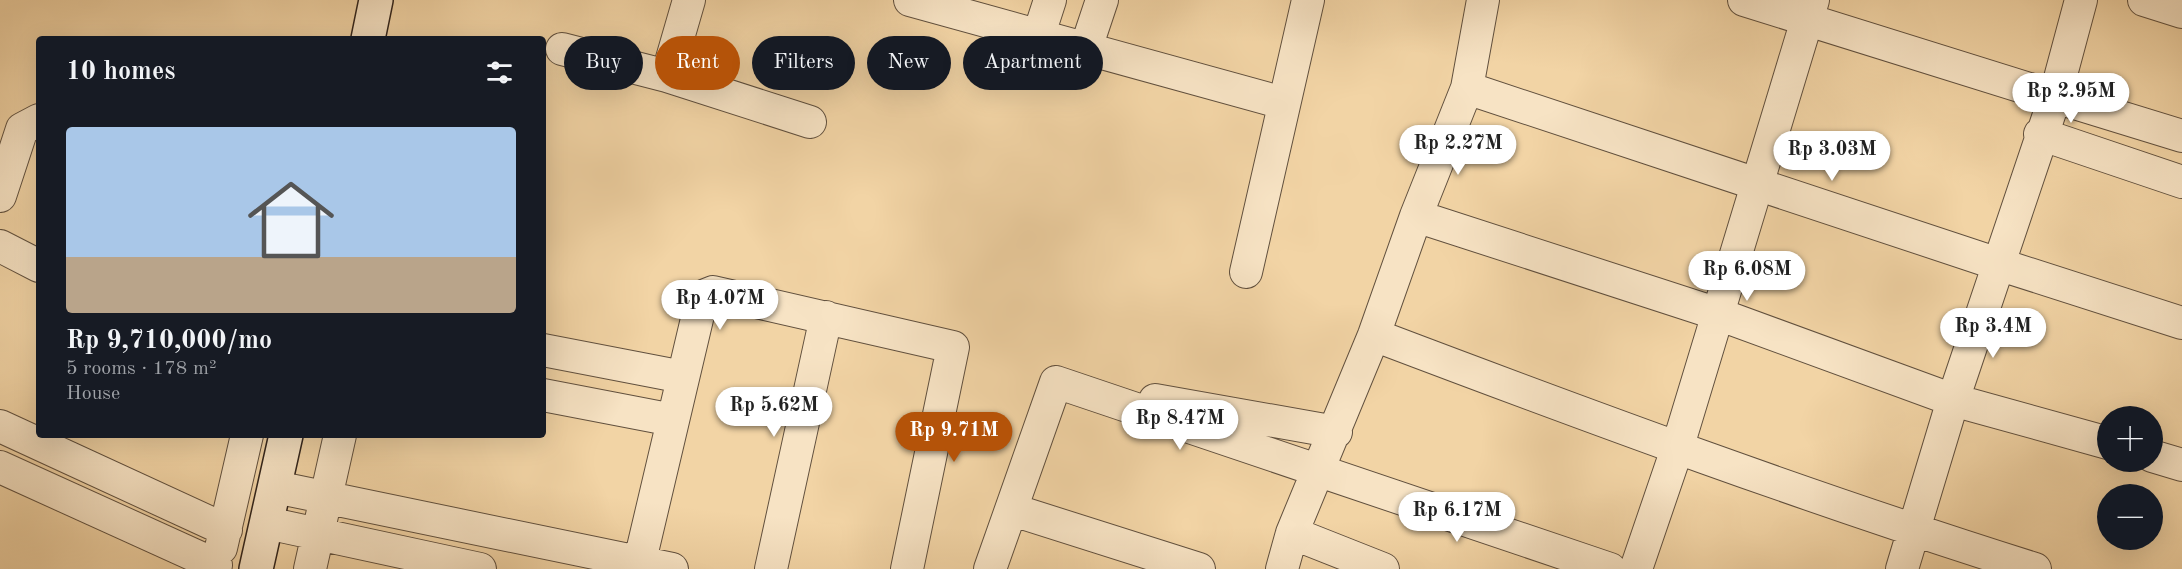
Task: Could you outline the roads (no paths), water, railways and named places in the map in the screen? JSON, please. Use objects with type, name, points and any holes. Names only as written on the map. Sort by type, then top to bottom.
[{"type":"street","points":[[369,36],[376,0]]},
{"type":"street","points":[[679,36],[689,0]]},
{"type":"street","points":[[910,0],[974,9],[1038,36],[1050,0]]},
{"type":"street","points":[[1090,36],[1102,0]]},
{"type":"street","points":[[1246,272],[1308,0]]},
{"type":"street","points":[[1282,569],[1292,533],[1336,432],[1374,335],[1416,216],[1467,88],[1483,0]]},
{"type":"street","points":[[1744,0],[1810,9],[2055,97],[2182,136]]},
{"type":"street","points":[[1902,569],[1953,399],[2040,134],[2055,97],[2081,0]]},
{"type":"street","points":[[2144,0],[2182,12]]},
{"type":"street","points":[[1636,569],[1677,449],[1810,9]]},
{"type":"street","points":[[562,49],[655,73]]},
{"type":"street","points":[[1103,53],[1283,103]]},
{"type":"street","points":[[1467,88],[2182,323]]},
{"type":"street","points":[[711,90],[810,122]]},
{"type":"street","points":[[0,196],[22,129],[36,122]]},
{"type":"street","points":[[2040,134],[2182,182]]},
{"type":"street","points":[[1416,216],[1718,314],[1953,399],[2097,440]]},
{"type":"street","points":[[0,246],[36,264]]},
{"type":"street","points":[[639,565],[701,302],[708,294],[719,293],[953,347],[907,569]]},
{"type":"street","points":[[771,569],[826,317]]},
{"type":"street","points":[[1374,335],[1677,449],[1913,531],[2035,569]]},
{"type":"street","points":[[546,351],[683,377]]},
{"type":"street","points":[[1056,382],[1336,432]]},
{"type":"street","points":[[1056,382],[1610,569]]},
{"type":"street","points":[[990,569],[1056,382]]},
{"type":"street","points":[[546,396],[673,420]]},
{"type":"street","points":[[0,426],[226,530]]},
{"type":"street","points":[[0,467],[216,567],[246,438]]},
{"type":"street","points":[[256,569],[285,438]]},
{"type":"street","points":[[310,569],[339,438]]},
{"type":"street","points":[[2163,459],[2182,465]]},
{"type":"street","points":[[275,487],[327,496],[639,565],[672,569]]},
{"type":"street","points":[[1012,510],[1199,569]]},
{"type":"street","points":[[267,523],[317,536],[470,568]]},
{"type":"street","points":[[1292,533],[1383,569]]}]
